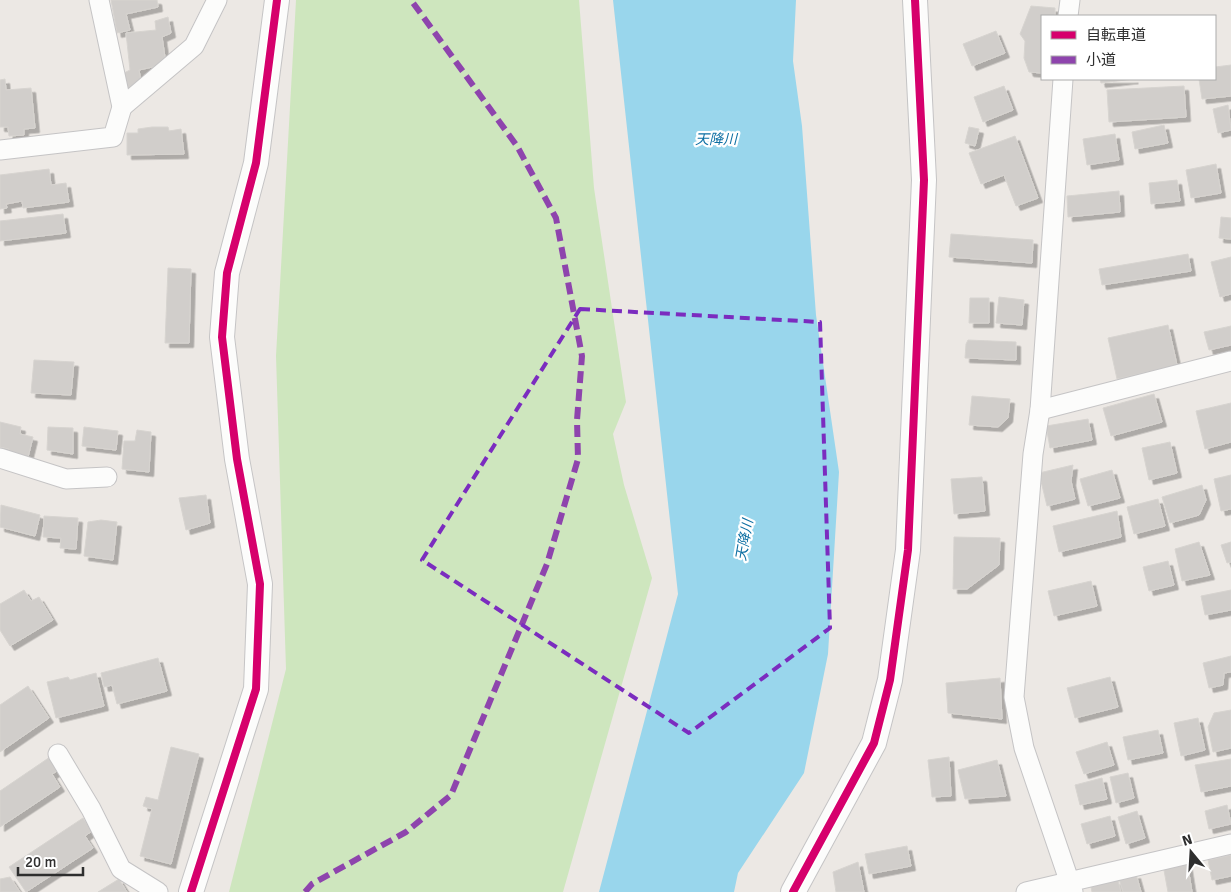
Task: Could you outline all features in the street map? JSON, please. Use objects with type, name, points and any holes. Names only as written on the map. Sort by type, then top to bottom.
[{"type":"street","points":[[0,150],[112,137],[122,107],[99,0]]},
{"type":"street","points":[[122,107],[194,46],[216,0]]},
{"type":"street","points":[[191,892],[256,689],[260,584],[237,459],[222,337],[227,273],[256,163],[277,0]]},
{"type":"street","points":[[793,892],[874,743],[890,680],[907,559],[924,180],[915,0]]},
{"type":"street","points":[[1068,15],[1070,0]]},
{"type":"street","points":[[1064,80],[1040,410],[1033,454],[1014,697],[1024,748],[1072,886]]},
{"type":"street","points":[[1040,410],[1231,360]]},
{"type":"street","points":[[0,458],[66,479],[107,477]]},
{"type":"street","points":[[58,754],[92,809],[121,869],[158,892]]},
{"type":"street","points":[[1026,892],[1072,886],[1231,844]]},
{"type":"highlighted area","points":[[580,309],[820,322],[830,628],[689,733],[422,560]]},
{"type":"green space","points":[[296,0],[579,0],[594,188],[626,402],[613,434],[624,485],[652,578],[563,892],[229,892],[286,669],[276,356]]},
{"type":"water","name":"天降川","points":[[613,0],[796,0],[793,61],[802,126],[816,315],[839,472],[828,654],[804,773],[738,873],[734,892],[599,892],[678,594]]},
{"type":"building","points":[[111,0],[157,0],[158,7],[126,14],[130,30],[117,33]]},
{"type":"building","points":[[1031,6],[1055,8],[1055,15],[1041,15],[1041,73],[1029,72],[1024,58],[1025,41],[1020,34]]},
{"type":"building","points":[[168,17],[171,33],[162,37],[166,64],[139,70],[142,88],[125,93],[122,74],[130,70],[126,33],[156,30],[155,21]]},
{"type":"building","points":[[996,31],[1005,53],[972,66],[963,44]]},
{"type":"building","points":[[1231,65],[1231,96],[1202,99],[1199,80],[1216,80],[1216,67]]},
{"type":"building","points":[[5,79],[6,90],[31,88],[35,128],[24,129],[24,135],[9,136],[8,127],[0,127],[0,80]]},
{"type":"building","points":[[1100,80],[1126,80],[1101,83]]},
{"type":"building","points":[[1004,86],[1013,110],[983,122],[974,97]]},
{"type":"building","points":[[1184,86],[1186,117],[1109,122],[1107,90]]},
{"type":"building","points":[[1228,105],[1231,130],[1218,133],[1213,109]]},
{"type":"building","points":[[1164,125],[1168,143],[1135,149],[1132,132]]},
{"type":"building","points":[[168,127],[169,131],[181,129],[184,154],[127,155],[127,133],[138,133],[138,129]]},
{"type":"building","points":[[969,127],[979,129],[975,146],[965,143]]},
{"type":"building","points":[[1115,134],[1119,160],[1087,165],[1083,139]]},
{"type":"building","points":[[1015,136],[1038,198],[1016,206],[1004,175],[981,184],[969,153]]},
{"type":"building","points":[[1216,164],[1221,193],[1191,198],[1186,170]]},
{"type":"building","points":[[49,169],[51,185],[66,183],[69,202],[23,208],[22,201],[6,204],[7,208],[0,209],[0,175]]},
{"type":"building","points":[[1177,180],[1180,201],[1151,204],[1149,183]]},
{"type":"building","points":[[1119,191],[1120,212],[1068,217],[1067,196]]},
{"type":"building","points":[[63,214],[66,233],[0,241],[0,221]]},
{"type":"building","points":[[1221,217],[1231,218],[1231,239],[1219,238]]},
{"type":"building","points":[[951,234],[1033,240],[1032,263],[949,257]]},
{"type":"building","points":[[1188,254],[1191,271],[1102,285],[1099,269]]},
{"type":"building","points":[[1231,257],[1231,294],[1220,297],[1211,262]]},
{"type":"building","points":[[168,268],[191,269],[189,343],[165,343]]},
{"type":"building","points":[[999,297],[1024,300],[1022,325],[996,323]]},
{"type":"building","points":[[970,298],[989,298],[989,323],[969,323]]},
{"type":"building","points":[[1168,325],[1177,365],[1117,379],[1108,338]]},
{"type":"building","points":[[1231,326],[1231,345],[1209,350],[1204,332]]},
{"type":"building","points":[[968,340],[1016,342],[1016,360],[965,358]]},
{"type":"building","points":[[34,360],[74,362],[71,395],[31,393]]},
{"type":"building","points":[[1154,394],[1162,422],[1111,436],[1103,408]]},
{"type":"building","points":[[972,396],[1010,399],[1008,418],[998,427],[969,425]]},
{"type":"building","points":[[1231,403],[1231,442],[1205,449],[1196,411]]},
{"type":"building","points":[[1088,419],[1092,440],[1050,448],[1046,426]]},
{"type":"building","points":[[0,422],[21,427],[20,434],[33,437],[27,461],[7,456],[9,449],[0,447]]},
{"type":"building","points":[[48,427],[73,428],[73,454],[47,450]]},
{"type":"building","points":[[84,427],[118,431],[116,450],[82,446]]},
{"type":"building","points":[[137,430],[151,432],[149,472],[122,469],[124,441],[135,441]]},
{"type":"building","points":[[1170,442],[1177,473],[1149,480],[1142,448]]},
{"type":"building","points":[[1073,465],[1071,481],[1075,499],[1047,506],[1039,473]]},
{"type":"building","points":[[1112,470],[1120,498],[1088,506],[1080,479]]},
{"type":"building","points":[[1231,475],[1231,509],[1221,511],[1214,479]]},
{"type":"building","points":[[982,477],[985,511],[954,514],[951,479]]},
{"type":"building","points":[[1202,485],[1206,500],[1199,515],[1170,523],[1162,497]]},
{"type":"building","points":[[206,495],[210,523],[186,530],[179,498]]},
{"type":"building","points":[[1158,499],[1165,526],[1134,534],[1127,507]]},
{"type":"building","points":[[1,505],[40,515],[35,536],[0,527]]},
{"type":"building","points":[[1117,511],[1121,537],[1059,552],[1053,526]]},
{"type":"building","points":[[44,516],[78,518],[76,549],[60,548],[61,538],[43,537]]},
{"type":"building","points":[[101,520],[117,522],[113,560],[84,556],[88,522]]},
{"type":"building","points":[[954,537],[1000,538],[999,565],[967,589],[953,589]]},
{"type":"building","points":[[1199,542],[1210,575],[1182,581],[1175,549]]},
{"type":"building","points":[[1231,542],[1231,562],[1227,563],[1221,545]]},
{"type":"building","points":[[1168,561],[1174,585],[1149,591],[1143,567]]},
{"type":"building","points":[[1091,581],[1097,606],[1054,616],[1048,591]]},
{"type":"building","points":[[24,590],[31,601],[39,597],[53,620],[10,646],[0,630],[0,604]]},
{"type":"building","points":[[1231,590],[1231,610],[1205,615],[1201,596]]},
{"type":"building","points":[[1231,656],[1231,672],[1224,673],[1223,685],[1209,688],[1203,663]]},
{"type":"building","points":[[158,658],[167,691],[117,704],[112,685],[104,687],[101,673]]},
{"type":"building","points":[[96,673],[104,706],[56,718],[47,682],[68,677],[70,680]]},
{"type":"building","points":[[1110,677],[1118,707],[1075,718],[1067,688]]},
{"type":"building","points":[[1000,678],[1002,719],[948,713],[946,683]]},
{"type":"building","points":[[28,686],[49,718],[0,752],[0,705]]},
{"type":"building","points":[[1231,710],[1231,748],[1213,752],[1208,727],[1214,713]]},
{"type":"building","points":[[1198,718],[1205,750],[1181,756],[1174,723]]},
{"type":"building","points":[[1158,730],[1163,753],[1128,760],[1123,737]]},
{"type":"building","points":[[1107,742],[1114,765],[1084,774],[1076,752]]},
{"type":"building","points":[[171,747],[199,754],[171,864],[140,856],[152,809],[143,806],[146,797],[158,800]]},
{"type":"building","points":[[50,757],[59,770],[52,774],[60,787],[0,827],[0,791]]},
{"type":"building","points":[[949,757],[951,796],[932,797],[928,760]]},
{"type":"building","points":[[1231,759],[1231,786],[1201,792],[1195,765]]},
{"type":"building","points":[[997,760],[1006,796],[965,799],[958,770]]},
{"type":"building","points":[[1128,773],[1134,798],[1116,803],[1110,777]]},
{"type":"building","points":[[1102,778],[1107,799],[1080,805],[1075,785]]},
{"type":"building","points":[[1227,805],[1231,824],[1209,829],[1205,811]]},
{"type":"building","points":[[1137,811],[1145,838],[1126,844],[1118,817]]},
{"type":"building","points":[[1110,816],[1115,836],[1087,844],[1081,824]]},
{"type":"building","points":[[83,818],[92,831],[85,836],[93,848],[26,892],[9,867]]},
{"type":"building","points":[[907,846],[911,866],[869,874],[865,854]]},
{"type":"building","points":[[1231,855],[1231,876],[1212,880],[1208,860]]},
{"type":"building","points":[[1187,861],[1192,892],[1168,892],[1163,865]]},
{"type":"building","points":[[858,862],[864,892],[836,892],[833,872]]},
{"type":"building","points":[[1136,874],[1141,892],[1123,892],[1119,879]]},
{"type":"building","points":[[10,877],[20,892],[0,892],[0,879]]},
{"type":"building","points":[[119,879],[127,892],[98,892]]},
{"type":"building","points":[[1118,880],[1121,892],[1092,892],[1091,887]]},
{"type":"marked path","points":[[305,892],[312,884],[406,832],[451,795],[547,564],[578,459],[577,420],[582,356],[556,218],[517,146],[411,0]]},
{"type":"cycle path","points":[[191,892],[256,689],[260,584],[237,459],[222,337],[227,273],[256,163],[277,0]]},
{"type":"cycle path","points":[[793,892],[874,743],[890,680],[908,550],[924,180],[915,0]]}]
